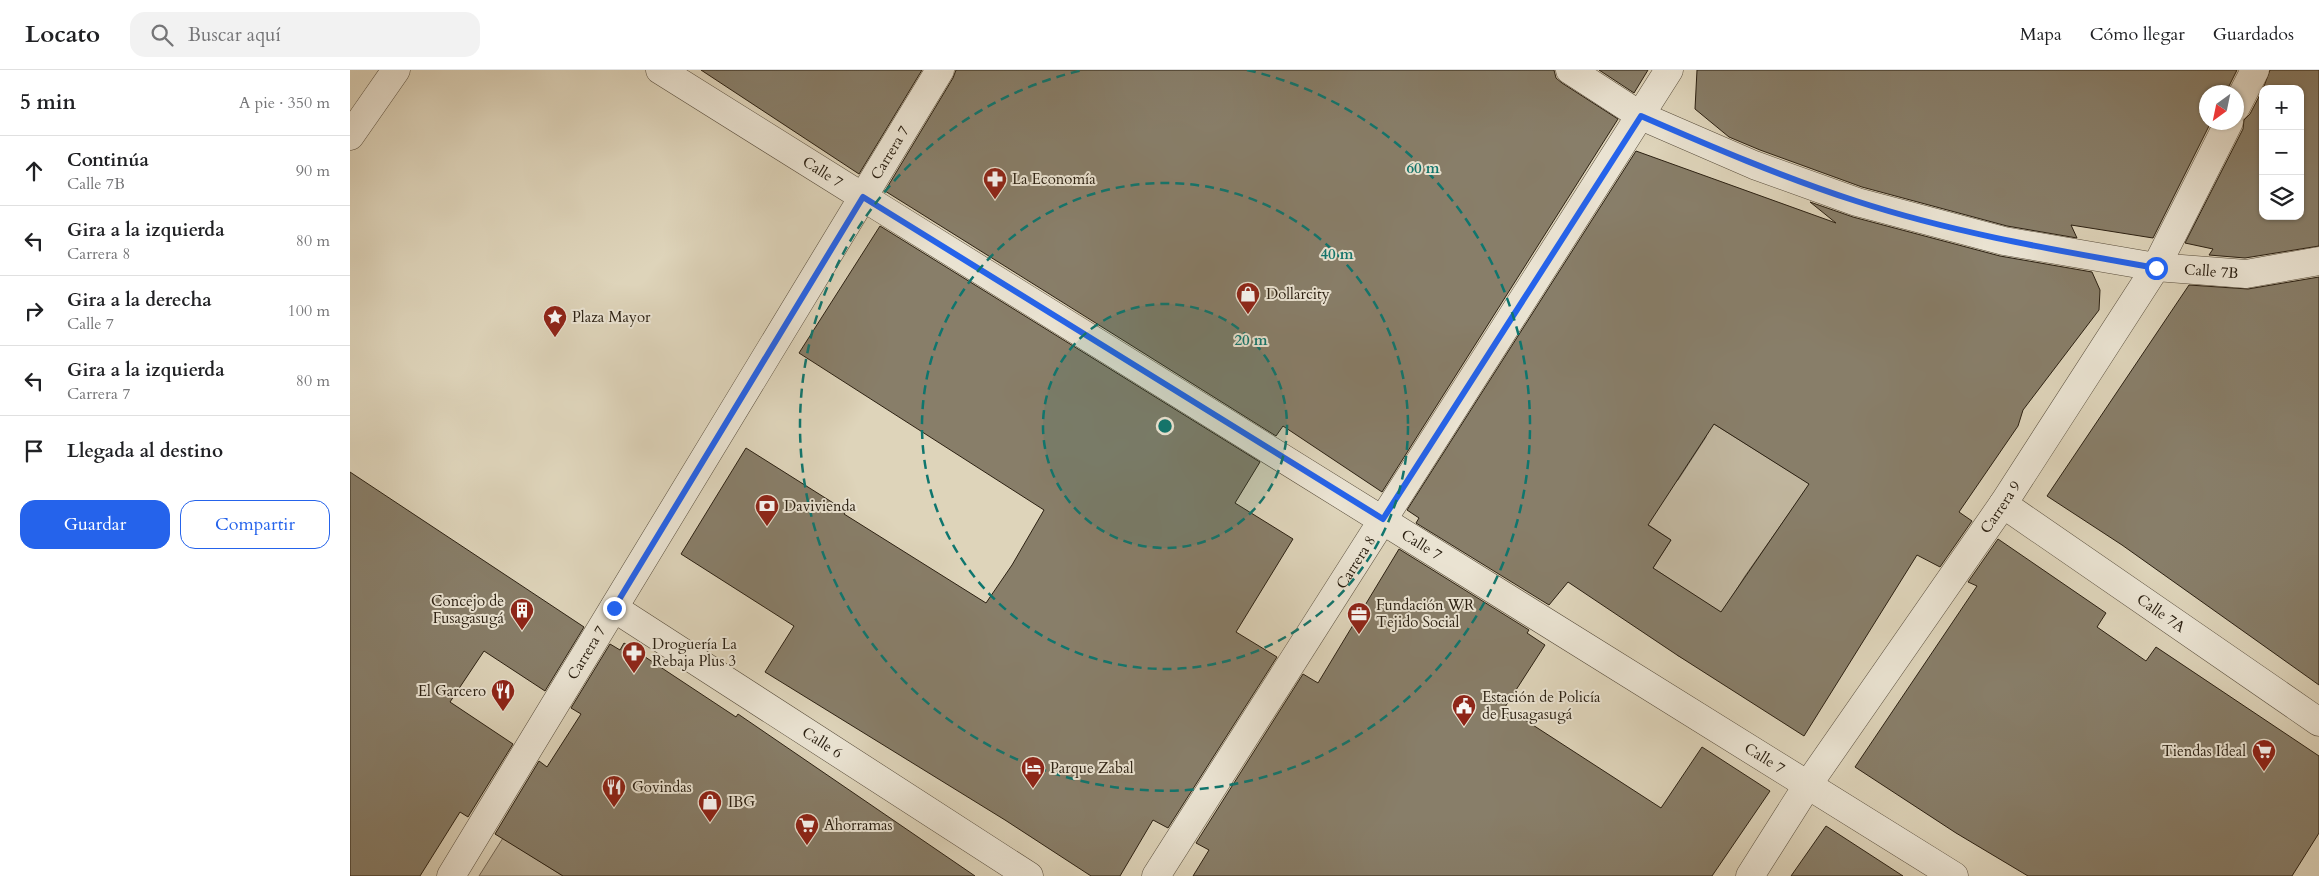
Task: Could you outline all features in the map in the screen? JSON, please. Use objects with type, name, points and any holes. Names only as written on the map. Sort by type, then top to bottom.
[{"type":"street","points":[[350,136],[396,70]]},
{"type":"street","name":"Calle 7","points":[[660,70],[1954,876]]},
{"type":"street","name":"Carrera 7","points":[[451,876],[940,70]]},
{"type":"street","name":"Calle 7B","points":[[1570,70],[1641,116],[1754,165],[1857,202],[2004,241],[2156,268],[2246,274],[2319,261]]},
{"type":"street","name":"Carrera 8","points":[[1156,876],[1670,70]]},
{"type":"street","points":[[2244,91],[2255,70]]},
{"type":"street","name":"Carrera 9","points":[[1750,876],[1807,786],[2003,504],[2156,268],[2225,130]]},
{"type":"street","name":"Calle 7A","points":[[2003,504],[2319,722]]},
{"type":"street","name":"Calle 6","points":[[614,608],[1029,876]]},
{"type":"shaded area","points":[[1698,414],[1810,484],[1745,576],[1691,663],[1677,655],[1710,606],[1653,568],[1671,540],[1619,505],[1678,480],[1706,437]]},
{"type":"shaded area","points":[[503,838],[563,876],[479,876]]},
{"type":"building","points":[[701,70],[922,70],[859,174]]},
{"type":"building","points":[[956,70],[1554,70],[1556,78],[1562,83],[1618,119],[1382,492],[1283,426],[1276,436],[885,191]]},
{"type":"building","points":[[1599,70],[1648,70],[1634,93]]},
{"type":"building","points":[[1697,70],[2237,70],[2230,85],[2199,85],[2199,130],[2207,130],[2153,238],[2071,225],[2077,238],[2007,226],[1862,187],[1729,137],[1695,109]]},
{"type":"building","points":[[2270,70],[2319,70],[2319,246],[2245,258],[2209,255],[2213,249],[2185,243],[2244,130],[2244,120],[2250,114],[2259,97],[2259,220],[2304,220],[2304,85],[2264,85]]},
{"type":"building","points":[[1636,151],[1836,223],[1810,202],[1853,217],[2000,256],[2092,272],[2100,290],[2099,310],[2023,410],[2018,426],[1959,512],[1972,521],[1940,567],[1917,555],[1804,736],[1677,655],[1568,582],[1549,605],[1416,523],[1419,518],[1407,510]],"holes":[[[1714,424],[1809,484],[1721,612],[1653,568],[1671,540],[1648,525]]]},
{"type":"building","points":[[880,226],[1260,462],[1235,503],[1293,539],[1236,632],[1277,657],[1168,828],[1153,820],[1120,876],[1091,876],[1005,820],[765,672],[794,626],[681,554],[746,448],[846,511],[844,514],[986,603],[1012,565],[1044,510],[799,353]]},
{"type":"building","points":[[2319,277],[2319,685],[2122,545],[2047,496],[2189,285],[2248,289]]},
{"type":"building","points":[[350,472],[584,627],[545,691],[484,651],[450,702],[513,744],[468,817],[460,812],[420,876],[350,876]]},
{"type":"building","points":[[1998,539],[2106,613],[2097,627],[2146,661],[2156,647],[2319,756],[2319,833],[2292,876],[2028,876],[1956,833],[1855,767],[1977,586],[1968,582]]},
{"type":"building","points":[[1399,549],[1529,630],[1527,633],[1545,645],[1505,707],[1661,808],[1702,747],[1770,791],[1712,876],[1193,876],[1209,850],[1196,843],[1303,674],[1318,683]]},
{"type":"building","points":[[624,643],[736,717],[738,714],[975,876],[563,876],[495,834],[539,761],[547,767],[581,714],[571,708],[610,644],[620,650]]},
{"type":"building","points":[[1826,826],[1903,876],[1791,876]]},
{"type":"place","name":"La Economía","points":[[995,200]]},
{"type":"place","name":"Dollarcity","points":[[1248,315]]},
{"type":"place","name":"Plaza Mayor","points":[[555,338]]},
{"type":"place","name":"Davivienda","points":[[767,527]]},
{"type":"place","name":"Concejo de Fusagasugá","points":[[522,631]]},
{"type":"place","name":"Fundación WR Tejido Social","points":[[1359,635]]},
{"type":"place","name":"Droguería La Rebaja Plus 3","points":[[634,674]]},
{"type":"place","name":"El Garcero","points":[[503,712]]},
{"type":"place","name":"Estación de Policía de Fusagasugá","points":[[1464,727]]},
{"type":"place","name":"Tiendas Ideal","points":[[2264,772]]},
{"type":"place","name":"Parque Zabal","points":[[1033,789]]},
{"type":"place","name":"Govindas","points":[[614,808]]},
{"type":"place","name":"IBG","points":[[710,823]]},
{"type":"place","name":"Ahorramas","points":[[807,846]]},
{"type":"route","points":[[614,608],[863,197],[1383,519],[1641,116],[1754,165],[1857,202],[2004,241],[2156,268]]}]
